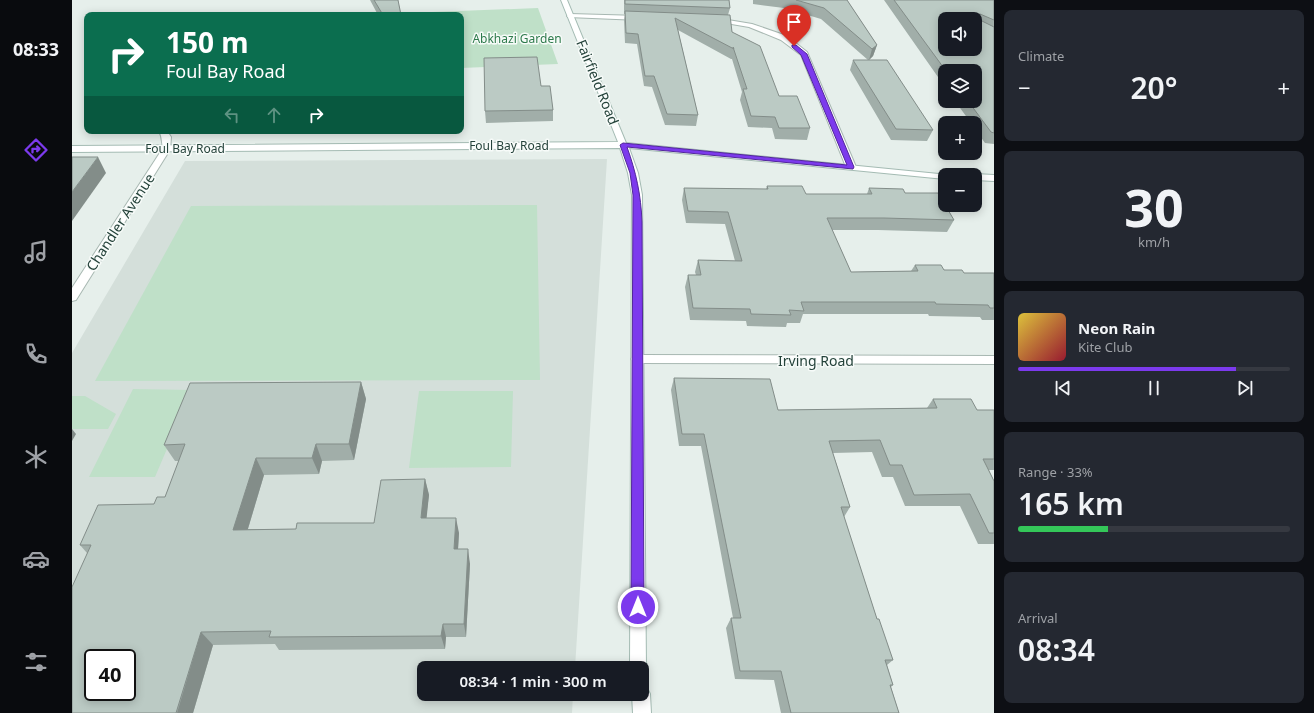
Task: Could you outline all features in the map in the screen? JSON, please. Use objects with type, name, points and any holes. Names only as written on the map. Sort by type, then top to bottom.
[{"type":"street","name":"Fairfield Road","points":[[564,0],[623,145],[633,173],[637,195],[638,661]]},
{"type":"street","points":[[570,16],[648,18]]},
{"type":"street","points":[[709,20],[750,25],[784,38],[804,54],[851,167]]},
{"type":"street","points":[[164,134],[167,137],[167,148]]},
{"type":"street","name":"Foul Bay Road","points":[[72,149],[623,145],[938,175]]},
{"type":"street","name":"Chandler Avenue","points":[[72,297],[167,148]]},
{"type":"street","points":[[982,177],[994,178]]},
{"type":"street","name":"Irving Road","points":[[637,359],[994,360]]},
{"type":"street","points":[[641,701],[642,713]]},
{"type":"shaded area","points":[[607,159],[575,661],[417,661],[417,701],[573,701],[572,713],[72,713],[72,353],[185,161]]},
{"type":"green space","name":"Abkhazi Garden","points":[[538,8],[558,64],[464,68],[464,12],[433,12]]},
{"type":"green space","points":[[537,205],[540,380],[95,381],[191,206]]},
{"type":"green space","points":[[133,389],[192,390],[155,477],[89,477]]},
{"type":"green space","points":[[419,391],[513,391],[511,467],[409,468]]},
{"type":"green space","points":[[72,396],[85,396],[116,414],[108,429],[72,429]]},
{"type":"building","points":[[374,0],[398,0],[400,12],[381,12]]},
{"type":"building","points":[[625,0],[729,0],[730,8],[625,4]]},
{"type":"building","points":[[796,0],[847,0],[877,45],[872,49],[824,8]]},
{"type":"building","points":[[894,0],[994,0],[994,20],[982,15],[982,12],[938,12],[938,56],[982,56],[982,21],[994,27],[994,133],[991,132],[982,120],[982,116],[979,116],[973,108],[982,108],[982,64],[941,64]]},
{"type":"building","points":[[625,11],[730,15],[732,32],[760,46],[779,96],[797,96],[810,128],[779,128],[775,117],[751,116],[743,89],[747,89],[734,49],[675,18],[698,115],[667,114],[654,76],[645,76],[638,34],[626,33]]},
{"type":"building","points":[[537,57],[541,86],[550,86],[553,110],[485,111],[484,58]]},
{"type":"building","points":[[853,60],[887,60],[933,130],[896,129]]},
{"type":"building","points":[[72,157],[98,157],[72,192]]},
{"type":"building","points":[[767,186],[802,186],[806,194],[872,194],[869,188],[903,189],[905,193],[938,193],[938,212],[949,212],[954,220],[827,218],[851,272],[918,271],[915,265],[941,265],[944,270],[962,270],[964,273],[994,273],[994,308],[990,308],[988,305],[936,304],[935,302],[801,302],[804,311],[789,310],[791,315],[751,314],[750,309],[693,308],[688,275],[701,275],[698,260],[742,261],[728,212],[688,211],[684,188],[768,189]]},
{"type":"building","points":[[674,378],[770,379],[778,410],[937,408],[933,399],[971,399],[977,410],[994,410],[994,459],[983,459],[994,481],[994,533],[989,533],[970,494],[914,495],[902,465],[890,465],[880,440],[829,441],[850,507],[841,507],[877,619],[879,619],[893,660],[885,660],[893,685],[890,685],[899,713],[791,713],[781,671],[740,671],[731,618],[741,618],[704,434],[682,434]]},
{"type":"building","points":[[361,382],[349,444],[316,444],[312,458],[256,458],[233,530],[296,529],[297,523],[374,523],[381,480],[425,479],[421,518],[456,518],[454,549],[468,549],[464,624],[443,624],[441,636],[269,637],[271,631],[201,632],[176,713],[72,713],[72,587],[91,545],[80,545],[98,505],[154,504],[157,497],[165,497],[185,444],[164,445],[190,383]]},
{"type":"route","points":[[638,607],[638,222],[637,195],[633,173],[623,145],[851,167],[804,54],[794,46]]}]
